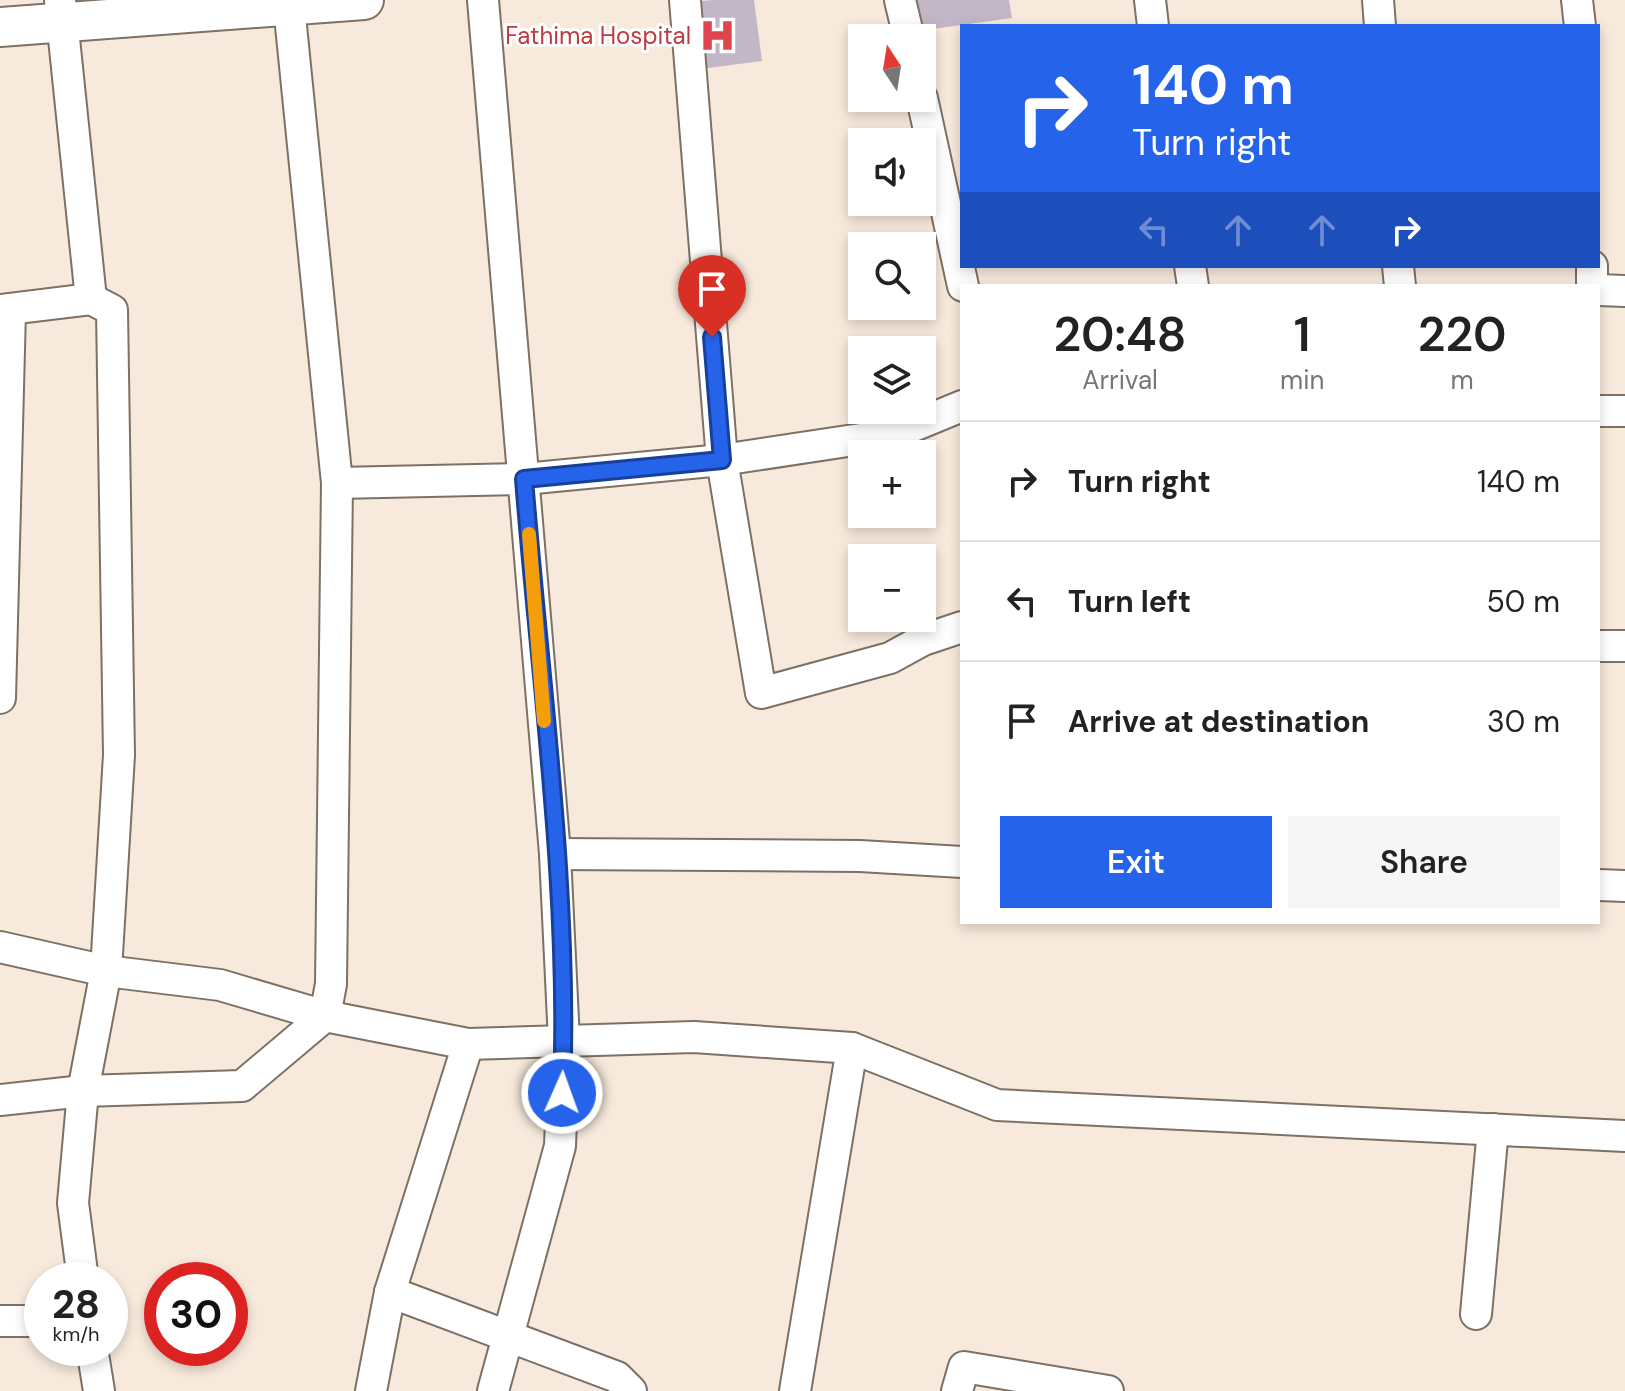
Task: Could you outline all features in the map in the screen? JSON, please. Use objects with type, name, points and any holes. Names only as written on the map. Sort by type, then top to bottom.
[{"type":"street","points":[[0,27],[60,11],[289,6],[364,0]]},
{"type":"street","points":[[483,0],[555,854],[564,1041],[560,1146],[493,1391]]},
{"type":"street","points":[[685,0],[722,460],[761,693],[890,658],[923,640],[960,628]]},
{"type":"street","points":[[900,0],[906,24]]},
{"type":"street","points":[[1150,0],[1153,24]]},
{"type":"street","points":[[1378,0],[1380,24]]},
{"type":"street","points":[[1577,0],[1580,24]]},
{"type":"street","points":[[0,1100],[83,1091],[242,1086],[325,1016],[331,984],[337,483],[289,6]]},
{"type":"street","points":[[60,11],[91,299]]},
{"type":"street","points":[[925,112],[963,284]]},
{"type":"street","points":[[1600,290],[1625,291]]},
{"type":"street","points":[[0,698],[5,311],[91,299],[112,310],[119,755],[106,971],[83,1091],[73,1203],[81,1262]]},
{"type":"street","points":[[337,483],[524,479],[722,460],[894,434],[960,407]]},
{"type":"street","points":[[1600,411],[1625,411]]},
{"type":"street","points":[[1600,646],[1625,646]]},
{"type":"street","points":[[555,854],[860,856],[960,862]]},
{"type":"street","points":[[1600,885],[1625,886]]},
{"type":"street","points":[[0,947],[106,971],[220,985],[325,1016],[468,1044],[694,1037],[852,1048],[997,1105],[1625,1136]]},
{"type":"street","points":[[371,1391],[390,1292],[468,1044]]},
{"type":"street","points":[[795,1391],[852,1048]]},
{"type":"street","points":[[1476,1314],[1493,1129]]},
{"type":"street","points":[[390,1292],[508,1339],[617,1377],[631,1391]]},
{"type":"street","points":[[0,1321],[24,1321]]},
{"type":"street","points":[[95,1366],[99,1391]]},
{"type":"street","points":[[957,1391],[964,1367],[1108,1391]]},
{"type":"building","points":[[754,0],[762,61],[685,71],[677,4]]},
{"type":"building","points":[[906,0],[1009,0],[1012,18],[936,29],[936,24],[910,24]]},
{"type":"slow traffic","points":[[529,534],[544,721]]},
{"type":"place","name":"Fathima Hospital","points":[[717,35]]},
{"type":"route","points":[[562,1093],[564,1041],[555,854],[524,479],[722,460],[712,337]]}]
